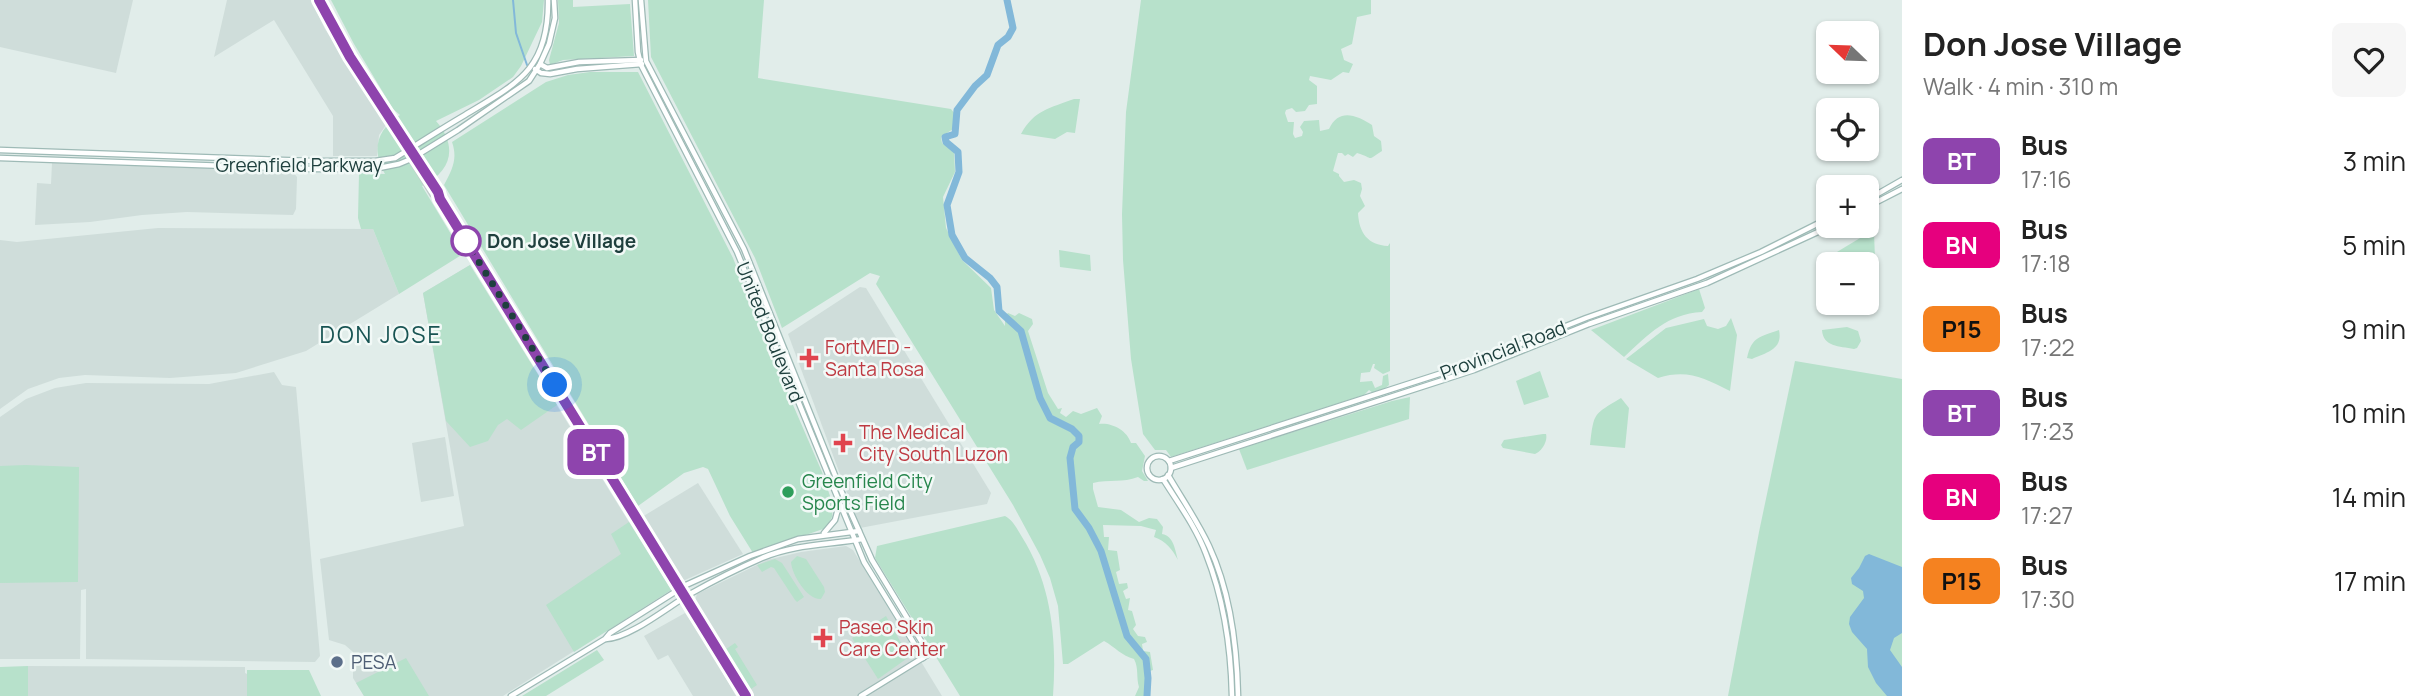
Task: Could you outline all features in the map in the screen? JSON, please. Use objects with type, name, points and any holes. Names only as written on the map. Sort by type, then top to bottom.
[{"type":"main road","points":[[319,0],[350,57],[433,194],[440,199],[746,696]]},
{"type":"main road","name":"Greenfield Parkway","points":[[0,150],[311,161],[375,161],[395,158],[524,76],[533,65],[547,31],[548,0]]},
{"type":"main road","name":"Greenfield Parkway","points":[[0,158],[374,169],[413,158],[516,92],[529,80],[540,64],[553,32],[554,0]]},
{"type":"main road","name":"United Boulevard","points":[[635,0],[642,61],[737,251],[864,562],[923,658],[929,654],[862,539],[744,249],[642,61],[642,0]]},
{"type":"main road","points":[[642,61],[550,74],[536,71],[533,65],[540,64],[547,68],[579,62],[642,61]]},
{"type":"main road","points":[[1879,193],[1902,180]]},
{"type":"main road","points":[[1879,201],[1902,189]]},
{"type":"main road","name":"Provincial Road","points":[[1169,461],[1499,353],[1597,314],[1697,279],[1816,224]]},
{"type":"main road","name":"Provincial Road","points":[[1171,468],[1351,411],[1502,359],[1716,279],[1816,233]]},
{"type":"main road","points":[[1597,314],[1599,321]]},
{"type":"main road","points":[[1499,353],[1502,359]]},
{"type":"main road","points":[[1349,404],[1351,411]]},
{"type":"main road","points":[[1157,456],[1164,456],[1171,468],[1163,479],[1151,477],[1147,469],[1148,463],[1157,456]]},
{"type":"main road","points":[[1168,475],[1203,534],[1220,575],[1229,615],[1238,696]]},
{"type":"main road","points":[[1163,479],[1199,539],[1213,576],[1223,615],[1232,696]]},
{"type":"main road","points":[[820,536],[832,525],[839,504]]},
{"type":"main road","points":[[511,696],[605,639],[610,633],[680,589],[776,545],[859,531]]},
{"type":"main road","points":[[605,639],[612,639],[629,631],[685,597],[761,558],[801,546],[862,539]]},
{"type":"main road","points":[[776,545],[779,552]]},
{"type":"main road","points":[[861,696],[923,658]]},
{"type":"shaded area","points":[[0,0],[133,0],[116,73],[0,47]]},
{"type":"shaded area","points":[[227,0],[311,0],[325,29],[387,124],[379,135],[377,156],[333,156],[333,116],[274,20],[214,57]]},
{"type":"shaded area","points":[[52,163],[292,171],[297,177],[296,209],[293,215],[187,212],[35,225],[37,183],[51,184]]},
{"type":"shaded area","points":[[158,228],[373,229],[399,294],[306,351],[236,373],[170,378],[85,375],[59,378],[28,389],[0,409],[0,240],[17,242]]},
{"type":"shaded area","points":[[470,265],[671,590],[503,696],[364,696],[353,678],[353,652],[345,645],[329,640],[320,559],[464,526],[423,293]]},
{"type":"shaded area","points":[[860,287],[866,288],[991,493],[987,504],[860,528],[788,334]]},
{"type":"shaded area","points":[[274,372],[282,385],[296,387],[320,656],[315,662],[86,659],[86,589],[81,590],[80,659],[0,659],[0,417],[26,399],[55,388],[86,383],[209,384]]},
{"type":"shaded area","points":[[445,437],[454,496],[421,502],[412,443]]},
{"type":"shaded area","points":[[698,483],[743,554],[685,580],[679,578],[642,517]]},
{"type":"shaded area","points":[[846,546],[853,550],[942,696],[750,696],[694,604],[697,594],[767,560]]},
{"type":"shaded area","points":[[685,613],[736,696],[693,696],[668,655],[658,660],[644,636]]},
{"type":"shaded area","points":[[28,666],[245,667],[247,696],[28,696]]},
{"type":"green space","points":[[331,0],[544,0],[542,22],[513,77],[479,100],[436,121],[447,140],[448,157],[440,173],[422,186],[463,254],[399,294],[373,229],[361,229],[358,218],[359,173],[385,174],[378,157],[381,133],[400,115],[393,109],[354,44]]},
{"type":"green space","points":[[558,0],[573,0],[573,7],[630,4],[634,56],[563,60],[550,65],[559,23]]},
{"type":"green space","points":[[648,0],[764,0],[758,78],[951,109],[955,114],[953,129],[941,137],[942,143],[954,152],[955,172],[943,197],[946,228],[962,260],[991,288],[994,310],[1005,326],[1005,316],[1008,313],[1015,316],[1019,313],[1032,319],[1033,324],[1028,331],[1048,393],[1058,409],[1062,408],[1060,413],[1066,417],[1073,411],[1081,414],[1097,408],[1102,416],[1099,424],[1118,428],[1131,443],[1136,443],[1145,456],[1142,471],[1148,481],[1138,477],[1099,482],[1093,483],[1093,489],[1098,507],[1121,510],[1139,522],[1149,518],[1157,519],[1163,527],[1162,534],[1172,540],[1176,552],[1178,560],[1168,546],[1154,537],[1156,530],[1141,526],[1103,525],[1104,537],[1109,537],[1108,550],[1117,551],[1120,570],[1116,572],[1119,584],[1127,583],[1128,588],[1123,591],[1126,599],[1130,598],[1128,610],[1132,611],[1136,625],[1133,629],[1138,636],[1145,637],[1147,642],[1142,644],[1143,651],[1150,652],[1153,670],[1150,671],[1150,696],[1135,696],[1139,687],[1134,659],[1104,641],[1068,664],[1063,664],[1058,606],[1040,555],[1013,505],[876,284],[880,276],[870,273],[782,328],[755,258],[651,57]]},
{"type":"green space","points":[[1141,0],[1371,0],[1371,14],[1357,17],[1352,44],[1341,49],[1344,60],[1353,64],[1349,73],[1343,72],[1331,80],[1310,76],[1309,80],[1317,86],[1317,104],[1309,105],[1305,111],[1296,112],[1292,108],[1285,113],[1288,122],[1294,122],[1295,138],[1302,136],[1300,127],[1304,121],[1319,120],[1320,131],[1329,129],[1338,118],[1348,115],[1372,125],[1374,136],[1381,141],[1382,151],[1371,158],[1357,153],[1353,157],[1338,153],[1333,171],[1339,174],[1344,182],[1354,180],[1361,183],[1360,196],[1365,206],[1358,213],[1360,226],[1366,237],[1381,245],[1388,246],[1390,243],[1390,371],[1383,374],[1374,368],[1373,364],[1370,372],[1361,373],[1360,382],[1372,381],[1375,388],[1382,385],[1383,376],[1388,374],[1389,385],[1383,390],[1373,393],[1369,390],[1364,395],[1171,457],[1166,450],[1155,450],[1143,434],[1131,359],[1122,214],[1126,112]]},
{"type":"green space","points":[[590,72],[638,72],[733,258],[822,472],[833,505],[832,517],[826,528],[753,553],[730,516],[708,469],[703,467],[684,473],[638,506],[444,185],[454,159],[452,142],[546,82]]},
{"type":"green space","points":[[1080,99],[1075,133],[1067,132],[1055,139],[1021,134],[1037,115]]},
{"type":"green space","points":[[1860,238],[1874,238],[1875,252],[1837,252]]},
{"type":"green space","points":[[1059,250],[1090,255],[1091,271],[1060,267]]},
{"type":"green space","points":[[470,265],[557,405],[521,430],[507,419],[498,425],[488,441],[470,447],[446,421],[423,293]]},
{"type":"green space","points":[[1699,289],[1705,308],[1702,312],[1669,321],[1650,333],[1624,357],[1591,330]]},
{"type":"green space","points":[[1731,318],[1737,335],[1730,391],[1687,375],[1658,378],[1626,359],[1666,328],[1704,319],[1707,326],[1718,329],[1726,326]]},
{"type":"green space","points":[[1847,327],[1858,331],[1861,341],[1857,348],[1833,345],[1823,336],[1822,330]]},
{"type":"green space","points":[[1779,330],[1779,342],[1773,349],[1752,359],[1747,358],[1754,341]]},
{"type":"green space","points":[[1795,361],[1902,379],[1902,696],[1728,696]]},
{"type":"green space","points":[[1540,371],[1549,397],[1524,405],[1516,381]]},
{"type":"green space","points":[[1410,397],[1409,419],[1247,470],[1239,449],[1392,401]]},
{"type":"green space","points":[[1621,398],[1629,408],[1625,448],[1590,445],[1596,416]]},
{"type":"green space","points":[[1546,434],[1545,443],[1535,454],[1503,448],[1501,445],[1504,440]]},
{"type":"green space","points":[[0,466],[79,467],[78,582],[0,583]]},
{"type":"green space","points":[[1005,516],[1015,525],[1032,555],[1046,594],[1053,634],[1053,696],[960,696],[875,558],[877,546]]},
{"type":"green space","points":[[629,522],[671,590],[574,652],[546,605],[621,554],[611,534]]},
{"type":"green space","points":[[797,556],[806,559],[824,587],[825,592],[821,599],[811,595],[797,580],[791,562]]},
{"type":"green space","points":[[775,559],[782,563],[804,597],[797,602],[774,568],[762,572],[757,565]]},
{"type":"green space","points":[[886,616],[909,657],[878,679],[852,638]]},
{"type":"green space","points":[[735,643],[738,647],[735,649],[757,685],[751,689],[745,687],[725,653],[726,649]]},
{"type":"green space","points":[[597,650],[604,660],[546,696],[522,696]]},
{"type":"green space","points":[[406,658],[429,696],[364,696],[356,683]]},
{"type":"green space","points":[[28,666],[28,696],[0,696],[0,667]]},
{"type":"green space","points":[[247,670],[309,670],[321,696],[247,696]]},
{"type":"water","points":[[1869,554],[1902,567],[1902,633],[1894,638],[1890,650],[1902,667],[1902,696],[1887,696],[1876,683],[1868,667],[1867,649],[1852,632],[1849,624],[1850,617],[1864,598],[1863,591],[1852,584],[1851,578]]},
{"type":"waterway","points":[[513,0],[516,33],[527,65]]},
{"type":"waterway","points":[[1007,0],[1013,28],[1008,37],[998,45],[987,75],[957,110],[955,134],[945,137],[946,142],[958,152],[959,172],[947,205],[952,235],[965,258],[997,287],[999,311],[1021,331],[1040,398],[1050,418],[1072,429],[1079,436],[1079,442],[1073,447],[1070,458],[1075,509],[1101,551],[1127,636],[1146,659],[1147,696]]},
{"type":"bus line","name":"BT","points":[[319,0],[350,57],[438,192],[746,696]]},
{"type":"place","name":"Don Jose Village","points":[[466,241]]},
{"type":"place","name":"FortMED - Santa Rosa","points":[[809,358]]},
{"type":"place","name":"The Medical City South Luzon","points":[[843,443]]},
{"type":"place","name":"Greenfield City Sports Field","points":[[788,492]]},
{"type":"place","name":"Paseo Skin Care Center","points":[[823,638]]},
{"type":"place","name":"PESA","points":[[337,662]]},
{"type":"district","name":"DON JOSE","points":[[381,335]]},
{"type":"route","points":[[466,241],[555,385]]}]
